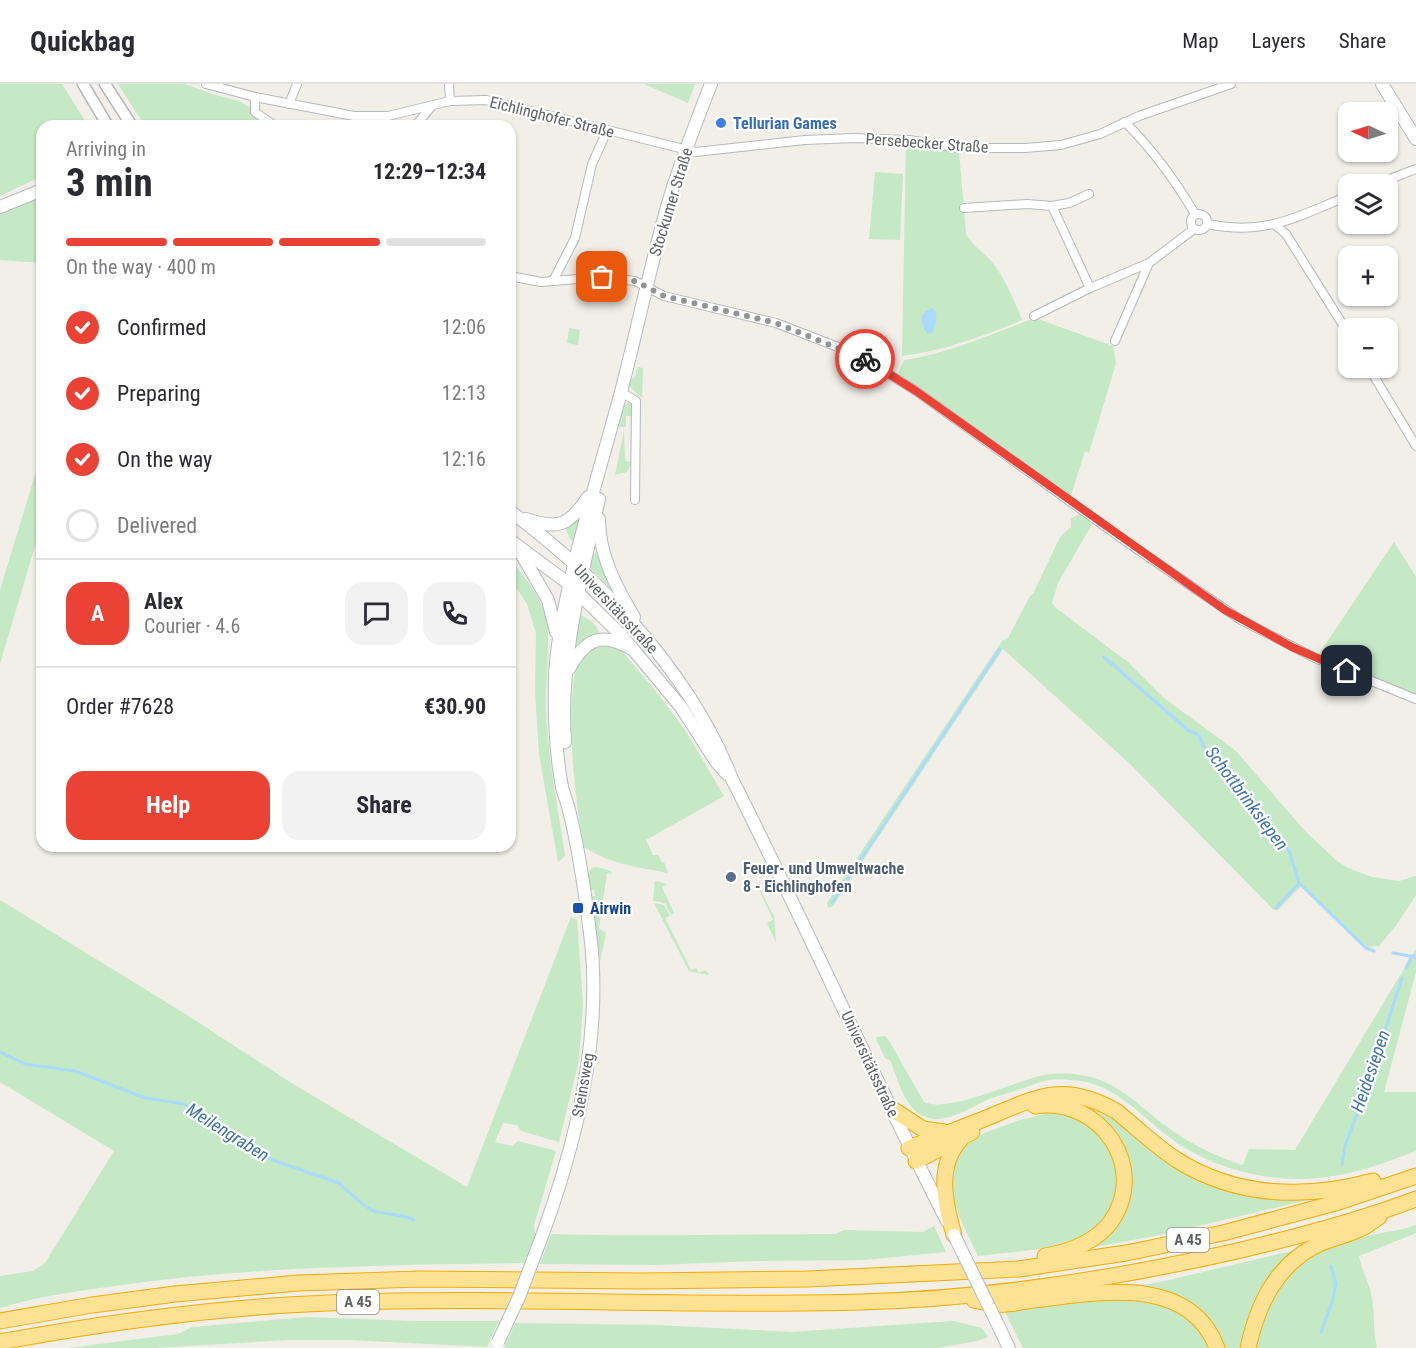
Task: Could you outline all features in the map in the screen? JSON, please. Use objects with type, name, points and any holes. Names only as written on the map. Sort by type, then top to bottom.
[{"type":"highway","points":[[912,1154],[947,1132],[1029,1100],[1050,1095],[1070,1094],[1093,1099],[1116,1111],[1164,1151],[1191,1168],[1224,1182],[1255,1190],[1302,1193],[1332,1191],[1377,1180],[1416,1166]]},
{"type":"highway","points":[[912,1154],[964,1136],[1008,1114],[1048,1104],[1069,1107],[1097,1121],[1112,1138],[1116,1147],[1123,1168],[1122,1191],[1120,1202],[1109,1223],[1101,1232],[1084,1244],[1060,1253],[988,1263],[953,1273]]},
{"type":"highway","points":[[891,1109],[923,1129],[947,1132]]},
{"type":"highway","points":[[954,1235],[947,1211],[945,1167],[951,1150],[964,1136]]},
{"type":"highway","name":"A 45","points":[[0,1321],[175,1294],[298,1283],[419,1279],[807,1280],[1019,1269],[1222,1233],[1339,1202],[1416,1176]]},
{"type":"highway","name":"A 45","points":[[0,1342],[139,1319],[327,1303],[502,1300],[718,1304],[864,1302],[959,1297],[1088,1280],[1182,1263],[1276,1241],[1398,1206],[1416,1198]]},
{"type":"highway","points":[[1248,1348],[1261,1303],[1274,1281],[1290,1263],[1318,1244],[1360,1229],[1398,1206]]},
{"type":"highway","points":[[959,1297],[997,1304],[1093,1293],[1155,1296],[1178,1302],[1197,1315],[1205,1324],[1217,1348]]},
{"type":"main road","name":"Stockumer Straße","points":[[574,588],[667,208],[711,84]]},
{"type":"main road","points":[[1382,84],[1416,138]]},
{"type":"main road","points":[[0,207],[36,192]]},
{"type":"main road","points":[[597,489],[599,534],[602,548],[617,585],[642,632]]},
{"type":"main road","name":"Universitätsstraße","points":[[516,515],[544,526],[561,524],[578,511],[597,489]]},
{"type":"main road","name":"Universitätsstraße","points":[[516,516],[578,568],[642,632],[686,691],[718,744],[732,779],[912,1154],[1009,1348]]},
{"type":"main road","name":"Universitätsstraße","points":[[516,544],[574,588],[641,656],[687,716],[717,763],[732,779]]},
{"type":"main road","points":[[516,547],[548,600],[554,620],[557,649]]},
{"type":"main road","name":"Steinsweg","points":[[569,809],[563,791],[556,736],[555,703],[557,649],[563,609],[574,588]]},
{"type":"main road","name":"Steinsweg","points":[[496,1345],[519,1297],[542,1236],[569,1150],[582,1094],[592,1014],[591,936],[569,809],[564,730],[574,588]]},
{"type":"main road","points":[[567,672],[581,650],[596,640],[617,642],[641,656]]},
{"type":"street","points":[[82,84],[104,120]]},
{"type":"street","points":[[105,84],[128,120]]},
{"type":"street","name":"Eichlinghofer Straße","points":[[206,84],[332,113],[374,117],[395,115],[450,100],[481,100],[686,150]]},
{"type":"street","points":[[289,104],[297,84]]},
{"type":"street","points":[[449,84],[450,100]]},
{"type":"street","name":"Persebecker Straße","points":[[686,150],[703,153],[805,140],[854,138],[909,140],[958,148],[1056,146],[1100,135],[1139,116],[1231,84]]},
{"type":"street","points":[[255,97],[255,112],[266,120]]},
{"type":"street","points":[[420,120],[432,106]]},
{"type":"street","points":[[1125,122],[1151,148],[1177,183],[1195,214]]},
{"type":"street","points":[[554,281],[575,238],[592,164],[607,131]]},
{"type":"street","points":[[1398,176],[1416,169]]},
{"type":"street","points":[[964,208],[1027,204],[1052,206],[1069,204],[1089,194]]},
{"type":"street","points":[[1208,224],[1227,228],[1275,225],[1338,200]]},
{"type":"street","points":[[1052,206],[1090,288]]},
{"type":"street","points":[[1195,214],[1204,215],[1208,224]]},
{"type":"street","points":[[1194,229],[1191,221],[1195,214]]},
{"type":"street","points":[[1034,316],[1090,288],[1149,263],[1194,229],[1202,230],[1208,224]]},
{"type":"street","points":[[1275,225],[1286,234],[1339,318]]},
{"type":"street","points":[[1115,341],[1149,263]]},
{"type":"street","points":[[516,278],[534,282],[611,277],[635,281],[664,296],[776,323],[843,349],[868,361],[916,391],[1137,550],[1241,620],[1315,658],[1416,699]]},
{"type":"street","points":[[1375,378],[1416,446]]},
{"type":"street","points":[[621,392],[636,402],[635,500]]},
{"type":"green space","points":[[0,84],[62,84],[84,120],[36,120],[36,179],[0,196]]},
{"type":"green space","points":[[118,84],[185,84],[239,101],[263,120],[141,120]]},
{"type":"green space","points":[[644,84],[695,84],[688,103]]},
{"type":"green space","points":[[906,144],[959,152],[966,234],[1001,275],[1022,320],[933,351],[902,356]]},
{"type":"green space","points":[[875,172],[903,174],[900,240],[869,239]]},
{"type":"green space","points":[[36,198],[36,263],[0,260],[0,213]]},
{"type":"green space","points":[[1035,318],[1113,346],[1116,363],[1089,453],[1085,451],[1070,498],[897,376],[904,360],[954,348]]},
{"type":"green space","points":[[569,328],[580,330],[578,345],[567,343]]},
{"type":"green space","points":[[637,367],[643,368],[642,398],[629,386],[635,377]]},
{"type":"green space","points":[[629,402],[633,405],[633,416],[626,416],[626,427],[619,427],[624,406]]},
{"type":"green space","points":[[624,431],[625,461],[632,462],[627,472],[615,475]]},
{"type":"green space","points":[[36,472],[36,542],[0,664],[0,590]]},
{"type":"green space","points":[[1082,514],[1092,524],[1058,583],[1052,603],[1129,663],[1164,698],[1236,751],[1305,831],[1337,861],[1372,877],[1399,881],[1416,876],[1416,895],[1379,946],[1368,947],[1302,885],[1278,910],[1274,910],[1129,763],[1003,649],[832,907],[828,908],[827,903],[1002,641],[1008,638],[1033,594],[1060,537],[1071,527],[1071,519]]},
{"type":"green space","points":[[579,518],[574,541],[570,539],[565,527]]},
{"type":"green space","points":[[1394,542],[1416,577],[1416,697],[1317,657]]},
{"type":"green space","points":[[598,552],[613,590],[590,568],[593,553]]},
{"type":"green space","points":[[516,567],[542,605],[547,623],[547,728],[565,856],[558,862],[539,754],[535,692],[536,633],[527,604],[516,587]]},
{"type":"green space","points":[[580,615],[593,623],[599,635],[575,648]]},
{"type":"green space","points":[[603,645],[621,650],[654,689],[685,730],[724,796],[646,840],[653,855],[658,855],[662,863],[664,862],[668,873],[613,861],[583,846],[572,755],[573,685],[577,667],[583,657],[592,649]]},
{"type":"green space","points":[[597,867],[610,871],[612,874],[607,873],[599,928],[606,933],[600,962],[592,896],[595,896],[594,890],[591,890],[588,873],[592,868]]},
{"type":"green space","points":[[655,881],[667,884],[662,887],[674,913],[671,915],[665,903],[653,901]]},
{"type":"green space","points":[[756,883],[774,917],[776,942],[767,923],[773,920]]},
{"type":"green space","points":[[0,900],[187,1015],[293,1084],[467,1187],[571,917],[577,920],[583,1004],[579,1060],[559,1142],[521,1131],[517,1125],[503,1123],[495,1142],[512,1146],[518,1141],[556,1151],[534,1225],[535,1235],[524,1263],[227,1273],[80,1291],[0,1308],[0,1276],[33,1271],[45,1263],[114,1151],[0,1082]]},
{"type":"green space","points":[[654,903],[664,905],[670,916],[665,918],[691,970],[696,968],[699,973],[689,971]]},
{"type":"green space","points":[[1416,949],[1416,972],[1384,1092],[1416,1092],[1416,1151],[1365,1169],[1333,1176],[1311,1179],[1267,1177],[1223,1166],[1183,1147],[1116,1095],[1094,1084],[1081,1081],[1058,1079],[1043,1081],[989,1099],[954,1116],[935,1119],[926,1117],[917,1112],[907,1101],[890,1060],[885,1058],[876,1039],[885,1036],[888,1039],[924,1102],[948,1104],[1044,1075],[1070,1074],[1092,1077],[1124,1093],[1191,1142],[1211,1153],[1243,1165],[1249,1149],[1295,1150]]},
{"type":"green space","points":[[1062,1098],[1100,1107],[1190,1171],[1316,1198],[1160,1235],[1084,1249],[1078,1238],[1041,1249],[978,1256],[956,1209],[951,1177],[954,1162],[963,1148],[979,1136],[1041,1115]]},
{"type":"green space","points":[[1416,1225],[1416,1233],[1359,1256],[1371,1293],[1377,1348],[1255,1348],[1268,1304],[1285,1278],[1297,1268],[1309,1259],[1337,1245]]},
{"type":"green space","points":[[934,1226],[946,1252],[865,1260],[656,1265],[540,1264],[551,1234],[835,1234],[844,1230],[923,1232]]},
{"type":"green space","points":[[1304,1248],[1283,1264],[1244,1348],[1221,1348],[1210,1324],[1121,1289],[1165,1281]]},
{"type":"green space","points":[[1120,1300],[1161,1306],[1184,1315],[1202,1334],[1208,1348],[1023,1348],[1005,1312],[1068,1303]]},
{"type":"green space","points":[[307,1317],[499,1321],[487,1347],[348,1340],[288,1340],[155,1348],[68,1348],[178,1334],[192,1327]]},
{"type":"green space","points":[[953,1321],[982,1328],[988,1337],[937,1348],[504,1348],[515,1323],[658,1325],[791,1332]]},
{"type":"water","points":[[932,308],[936,313],[936,319],[933,332],[928,334],[921,317]]},
{"type":"waterway","name":"Schottbrinksiepen","points":[[832,903],[1000,649]]},
{"type":"waterway","name":"Schottbrinksiepen","points":[[1104,657],[1189,731],[1199,736],[1214,761],[1289,851],[1299,883],[1366,948],[1374,951]]},
{"type":"waterway","points":[[1276,908],[1299,883]]},
{"type":"waterway","name":"Schottbrinksiepen","points":[[1393,953],[1416,957]]},
{"type":"waterway","name":"Heidesiepen","points":[[1406,968],[1412,956]]},
{"type":"waterway","name":"Heidesiepen","points":[[1342,1164],[1345,1146],[1402,978]]},
{"type":"waterway","name":"Meilengraben","points":[[0,1052],[25,1064],[75,1071],[145,1098],[185,1104],[198,1112],[209,1125],[253,1145],[272,1160],[339,1183],[373,1211],[414,1220]]},
{"type":"waterway","name":"Heidesiepen","points":[[1321,1332],[1336,1284],[1331,1266]]},
{"type":"way so far","points":[[602,277],[635,281],[664,296],[776,323],[865,359]]},
{"type":"place","name":"Tellurian Games","points":[[721,123]]},
{"type":"place","name":"Feuer- und Umweltwache 8 - Eichlinghofen","points":[[731,877]]},
{"type":"place","name":"Airwin","points":[[578,908]]},
{"type":"route","points":[[865,359],[916,391],[1225,610],[1292,647],[1347,671]]}]
